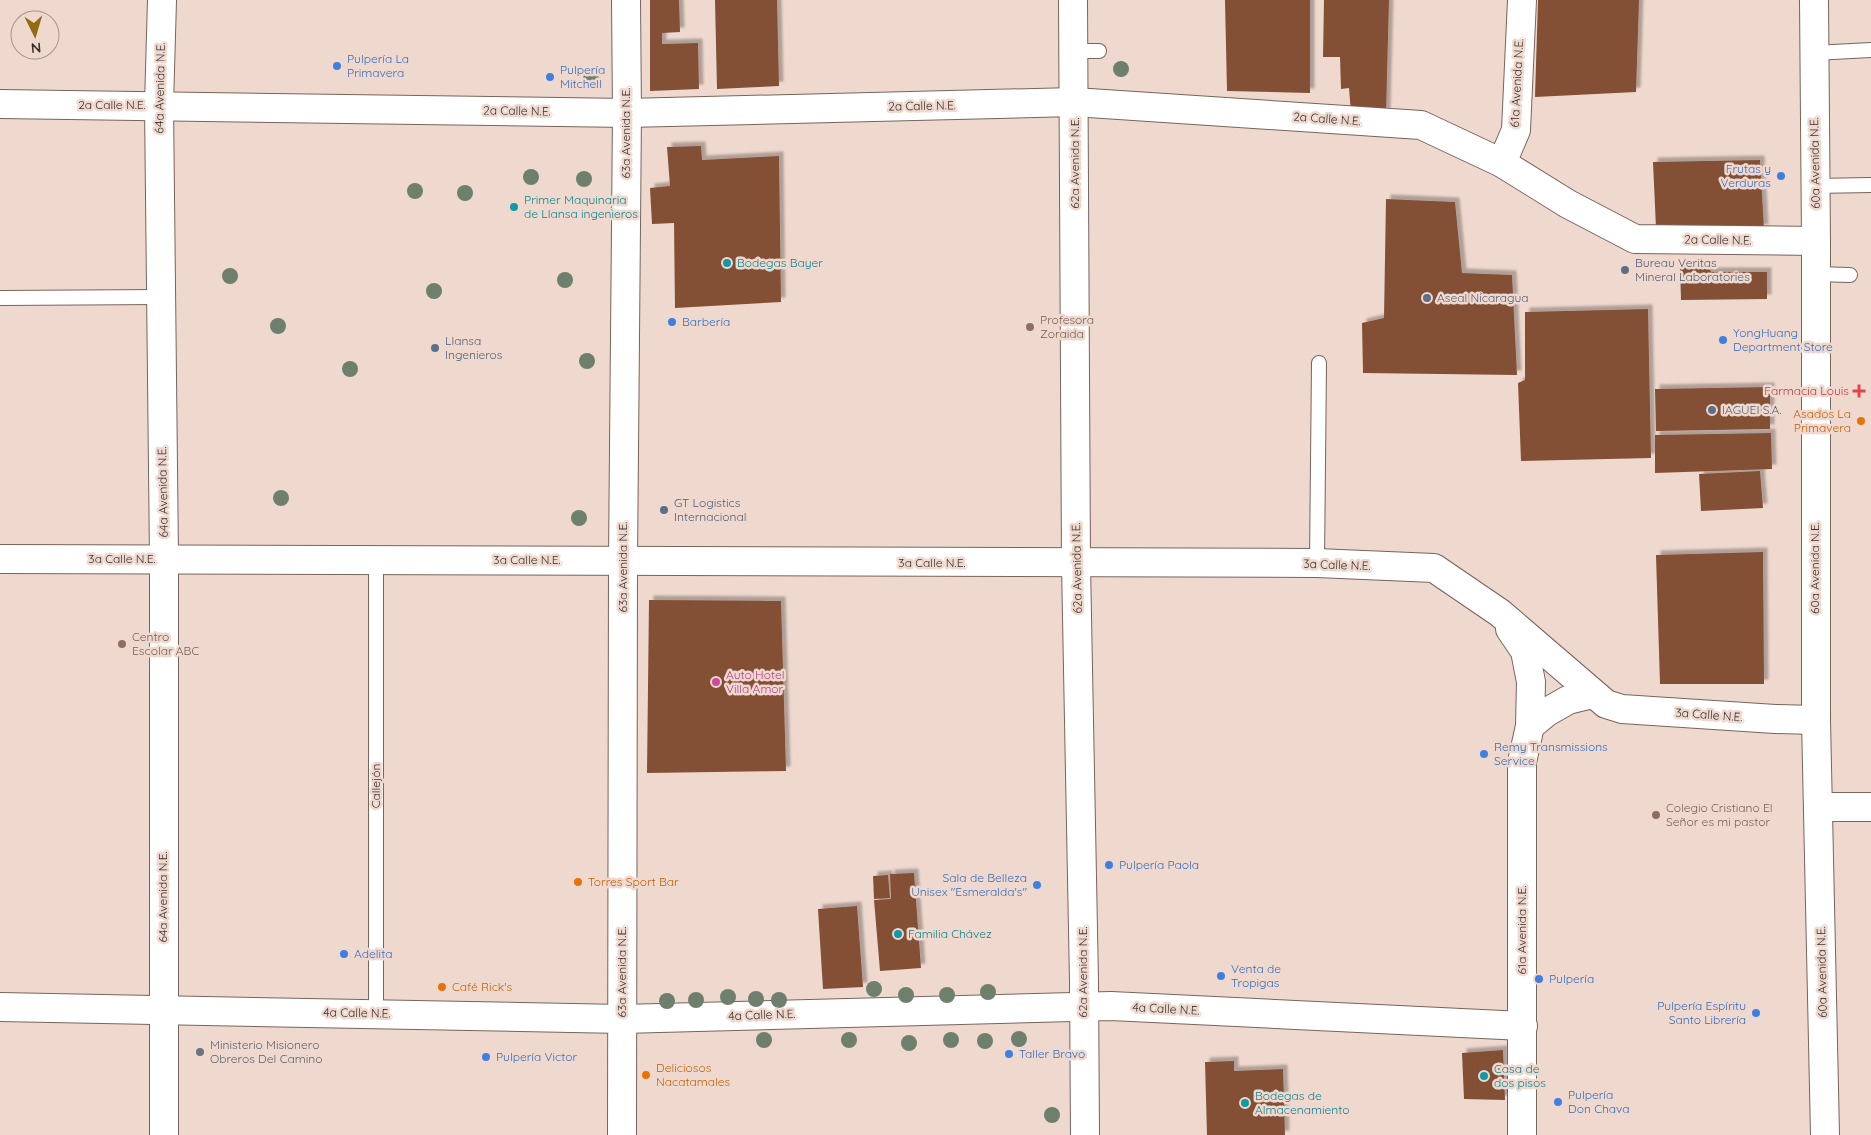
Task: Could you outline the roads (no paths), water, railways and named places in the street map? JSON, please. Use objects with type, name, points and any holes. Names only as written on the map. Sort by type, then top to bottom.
[{"type":"street","name":"64a Avenida N.E.","points":[[162,0],[159,105],[164,559],[164,1135]]},
{"type":"street","name":"63a Avenida N.E.","points":[[622,1135],[626,0]]},
{"type":"street","name":"62a Avenida N.E.","points":[[1073,0],[1086,51],[1074,102],[1076,564],[1085,1135]]},
{"type":"street","name":"61a Avenida N.E.","points":[[1502,163],[1516,130],[1522,0]]},
{"type":"street","name":"60a Avenida N.E.","points":[[1814,0],[1816,720],[1825,1135]]},
{"type":"street","name":"2a Calle N.E.","points":[[0,104],[627,113],[1074,102],[1421,126],[1502,163],[1568,204],[1635,238],[1816,241]]},
{"type":"street","name":"3a Calle N.E.","points":[[0,559],[623,560],[1076,564],[1317,563],[1434,568],[1500,613],[1606,704],[1622,709],[1816,720]]},
{"type":"street","name":"61a Avenida N.E.","points":[[1500,613],[1525,651],[1531,682],[1530,726],[1522,762],[1522,1135]]},
{"type":"street","points":[[1530,726],[1547,712],[1568,700],[1593,694]]},
{"type":"street","points":[[1818,807],[1871,807]]},
{"type":"street","name":"4a Calle N.E.","points":[[0,1007],[622,1019],[1084,1006],[1523,1026]]},
{"type":"lane","points":[[1814,53],[1871,50]]},
{"type":"lane","points":[[1814,186],[1871,185]]},
{"type":"lane","points":[[1815,274],[1850,275]]},
{"type":"lane","points":[[0,298],[161,297]]},
{"type":"lane","points":[[1317,563],[1319,363]]},
{"type":"lane","name":"Callejón","points":[[376,560],[376,1013]]},
{"type":"place","name":"Pulpería La Primavera","points":[[337,66]]},
{"type":"place","name":"Pulpería Mitchell","points":[[550,77]]},
{"type":"place","name":"Frutas y Verduras","points":[[1781,176]]},
{"type":"place","name":"Primer Maquinaria de Llansa ingenieros","points":[[514,207]]},
{"type":"place","name":"Bodegas Bayer","points":[[727,263]]},
{"type":"place","name":"Bureau Veritas Mineral Laboratories","points":[[1625,270]]},
{"type":"place","name":"Aseal Nicaragua","points":[[1427,298]]},
{"type":"place","name":"Barbería","points":[[672,322]]},
{"type":"place","name":"Profesora Zoraida","points":[[1030,327]]},
{"type":"place","name":"YongHuang Department Store","points":[[1723,340]]},
{"type":"place","name":"Llansa Ingenieros","points":[[435,348]]},
{"type":"place","name":"Farmacia Louis","points":[[1859,391]]},
{"type":"place","name":"IAGUEI S.A.","points":[[1712,410]]},
{"type":"place","name":"Asados La Primavera","points":[[1861,421]]},
{"type":"place","name":"GT Logistics Internacional","points":[[664,510]]},
{"type":"place","name":"Centro Escolar ABC","points":[[122,644]]},
{"type":"place","name":"Auto Hotel Villa Amor","points":[[716,682]]},
{"type":"place","name":"Remy Transmissions Service","points":[[1484,754]]},
{"type":"place","name":"Colegio Cristiano El Señor es mi pastor","points":[[1656,815]]},
{"type":"place","name":"Pulpería Paola","points":[[1109,865]]},
{"type":"place","name":"Torres Sport Bar","points":[[578,882]]},
{"type":"place","name":"Sala de Belleza Unisex \"Esmeralda's\"","points":[[1037,885]]},
{"type":"place","name":"Familia Chávez","points":[[898,934]]},
{"type":"place","name":"Adelita","points":[[344,954]]},
{"type":"place","name":"Venta de Tropigas","points":[[1221,976]]},
{"type":"place","name":"Pulpería","points":[[1539,979]]},
{"type":"place","name":"Café Rick's","points":[[442,987]]},
{"type":"place","name":"Pulpería Espíritu Santo Librería","points":[[1756,1013]]},
{"type":"place","name":"Ministerio Misionero Obreros Del Camino","points":[[200,1052]]},
{"type":"place","name":"Taller Bravo","points":[[1009,1054]]},
{"type":"place","name":"Pulpería Victor","points":[[486,1057]]},
{"type":"place","name":"Deliciosos Nacatamales","points":[[646,1075]]},
{"type":"place","name":"Casa de dos pisos","points":[[1484,1076]]},
{"type":"place","name":"Pulpería Don Chava","points":[[1558,1102]]},
{"type":"place","name":"Bodegas de Almacenamiento","points":[[1245,1103]]}]
